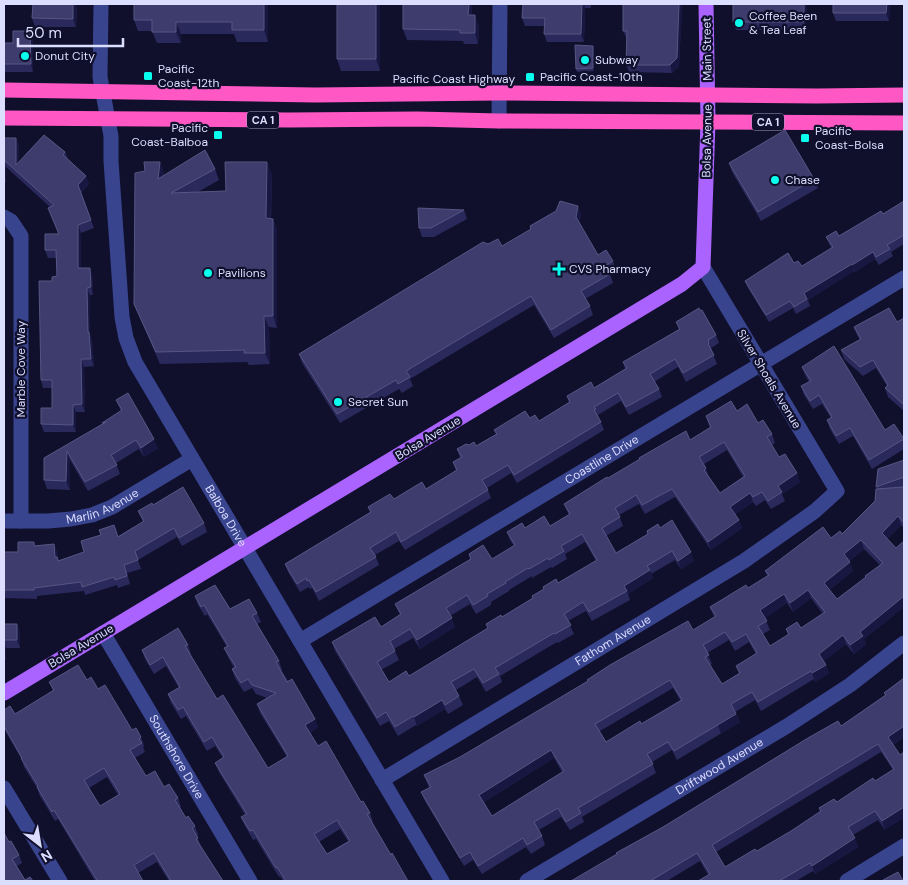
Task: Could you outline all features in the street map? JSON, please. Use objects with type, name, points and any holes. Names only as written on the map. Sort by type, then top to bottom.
[{"type":"highway","name":"Pacific Coast Highway","points":[[4,90],[315,95],[499,93],[904,95]]},
{"type":"highway","name":"CA 1","points":[[4,118],[904,123]]},
{"type":"main road","name":"Main Street","points":[[706,4],[707,95]]},
{"type":"main road","name":"Bolsa Avenue","points":[[4,693],[689,279],[703,267],[708,122],[707,95]]},
{"type":"street","name":"Balboa Drive","points":[[100,4],[100,77],[111,136],[111,161],[122,317],[126,338],[147,383],[442,881]]},
{"type":"street","points":[[499,121],[500,4]]},
{"type":"street","name":"Marble Cove Way","points":[[7,219],[21,236],[21,521]]},
{"type":"street","name":"Silver Shoals Avenue","points":[[703,267],[837,492]]},
{"type":"street","name":"Coastline Drive","points":[[300,641],[904,278]]},
{"type":"street","name":"Marlin Avenue","points":[[4,521],[71,519],[92,515],[112,507],[192,459]]},
{"type":"street","name":"Fathom Avenue","points":[[382,780],[744,561],[815,511],[837,492]]},
{"type":"street","name":"Southshore Drive","points":[[102,633],[250,881]]},
{"type":"street","name":"Driftwood Avenue","points":[[527,881],[787,726],[850,685],[904,643]]},
{"type":"street","points":[[4,788],[60,881]]},
{"type":"street","points":[[847,881],[904,846]]},
{"type":"building","points":[[33,4],[73,4],[73,19],[32,18]]},
{"type":"building","points":[[134,4],[264,4],[264,30],[232,30],[232,22],[176,22],[176,32],[152,32],[152,20],[134,20]]},
{"type":"building","points":[[337,4],[376,4],[376,59],[337,59]]},
{"type":"building","points":[[403,4],[469,4],[468,15],[475,15],[475,33],[460,33],[460,30],[403,29]]},
{"type":"building","points":[[523,4],[582,4],[581,34],[544,34],[545,18],[522,18]]},
{"type":"building","points":[[623,4],[679,4],[677,58],[670,65],[626,65],[627,31],[623,31]]},
{"type":"building","points":[[733,4],[804,4],[804,22],[733,22]]},
{"type":"building","points":[[833,4],[887,4],[886,13],[833,13]]},
{"type":"building","points":[[13,31],[30,31],[31,64],[4,64],[4,43],[13,43]]},
{"type":"building","name":"Subway","points":[[575,45],[593,46],[593,68],[576,69]]},
{"type":"building","name":"Chase","points":[[785,130],[814,179],[758,212],[729,163]]},
{"type":"building","points":[[44,135],[65,152],[63,155],[86,176],[78,185],[91,220],[78,225],[78,268],[90,268],[91,287],[87,288],[91,359],[81,359],[82,404],[73,405],[73,425],[41,424],[41,408],[52,408],[52,380],[41,380],[39,281],[52,281],[52,277],[57,276],[56,250],[45,250],[45,234],[59,234],[48,208],[54,205],[4,160],[4,138],[16,138],[16,165]]},
{"type":"building","name":"Pavilions","points":[[205,150],[215,169],[171,193],[226,191],[225,162],[267,162],[266,218],[273,219],[273,316],[264,316],[265,353],[244,353],[245,350],[156,352],[134,304],[135,173],[145,171],[144,162],[160,162],[158,179]]},
{"type":"building","points":[[560,201],[578,206],[576,217],[598,255],[606,250],[613,261],[605,266],[610,274],[581,291],[590,306],[551,330],[531,296],[406,371],[410,377],[398,384],[396,380],[337,414],[299,354],[483,242],[488,244],[498,239],[502,246],[531,229],[530,226],[556,211]]},
{"type":"building","points":[[904,201],[904,235],[887,245],[890,249],[876,257],[873,252],[804,293],[807,299],[794,307],[790,301],[766,315],[745,281],[788,253],[794,263],[798,261],[802,266],[833,247],[826,237],[836,231],[839,236],[881,211],[883,214]]},
{"type":"building","points":[[418,208],[464,210],[431,228],[419,228]]},
{"type":"building","points":[[699,308],[716,335],[708,340],[714,355],[683,373],[675,359],[650,374],[659,389],[626,407],[618,393],[594,407],[601,422],[514,475],[508,465],[482,480],[488,490],[401,542],[396,532],[370,548],[376,557],[316,592],[306,578],[297,584],[285,564],[371,512],[368,507],[390,494],[394,499],[422,482],[426,489],[457,470],[453,462],[462,457],[457,449],[474,442],[476,446],[497,434],[494,430],[525,411],[530,418],[535,415],[539,421],[570,402],[567,396],[591,382],[594,388],[627,368],[623,362],[680,329],[676,322]]},
{"type":"building","points":[[889,308],[897,322],[904,318],[903,404],[885,388],[888,385],[873,360],[860,367],[841,350],[861,339],[854,327]]},
{"type":"building","points":[[834,346],[885,430],[894,424],[904,439],[869,460],[850,428],[836,436],[827,420],[832,417],[819,395],[810,401],[801,386],[811,381],[802,367]]},
{"type":"building","points":[[128,393],[154,439],[141,448],[136,440],[111,455],[117,465],[85,482],[67,451],[66,481],[44,480],[44,458],[106,422],[102,423],[122,410],[116,400]]},
{"type":"building","points":[[731,401],[737,411],[747,404],[758,423],[763,420],[772,434],[767,437],[779,457],[785,454],[797,473],[778,486],[782,492],[768,501],[762,492],[753,497],[750,493],[730,507],[739,520],[708,542],[672,489],[642,505],[636,495],[615,508],[620,517],[602,528],[616,553],[648,534],[647,531],[658,524],[660,528],[672,520],[691,552],[678,561],[672,551],[647,566],[650,570],[624,586],[627,591],[589,612],[583,602],[564,614],[571,625],[495,668],[499,674],[483,683],[474,669],[451,682],[459,696],[445,705],[442,700],[395,727],[386,712],[377,718],[332,642],[375,617],[381,627],[401,614],[395,604],[471,559],[469,554],[483,545],[492,559],[515,545],[507,532],[522,523],[525,528],[544,516],[550,526],[570,514],[564,504],[607,477],[686,431],[690,440],[711,427],[706,416]],"holes":[[[724,442],[745,476],[720,493],[704,470],[706,468],[699,457]],[[582,534],[597,560],[558,583],[556,579],[543,587],[544,589],[532,596],[533,598],[502,617],[501,615],[486,624],[488,628],[409,676],[406,671],[389,682],[377,662],[395,651],[390,641],[410,629],[417,640],[452,618],[446,608],[467,595],[473,605],[528,568],[548,558],[549,560],[564,551],[561,546]]]},
{"type":"building","points":[[904,460],[904,477],[876,487],[878,469]]},
{"type":"building","points":[[183,487],[204,523],[179,538],[174,528],[135,551],[138,560],[124,565],[127,576],[115,580],[114,577],[82,587],[81,582],[34,588],[34,590],[4,590],[4,552],[18,552],[18,542],[34,542],[34,546],[54,544],[55,557],[57,557],[58,561],[84,552],[81,541],[101,535],[99,530],[114,525],[118,537],[144,521],[138,511],[152,503],[153,505]]},
{"type":"building","points":[[904,487],[904,523],[898,516],[882,533],[896,548],[904,541],[904,596],[860,632],[863,636],[850,645],[843,635],[819,654],[826,665],[812,673],[811,671],[758,702],[752,692],[731,704],[736,714],[674,751],[668,742],[647,754],[653,764],[578,808],[581,813],[566,822],[558,808],[534,822],[542,836],[527,845],[523,838],[478,866],[470,852],[460,858],[421,792],[431,787],[424,775],[460,757],[588,681],[610,665],[688,621],[693,630],[716,616],[710,607],[746,585],[748,588],[769,575],[765,571],[823,527],[831,538],[840,531],[842,534],[875,501],[876,489]],"holes":[[[861,540],[883,563],[837,599],[824,583],[850,562],[844,554]],[[808,590],[825,612],[801,628],[797,622],[786,629],[789,634],[770,646],[758,626],[767,621],[760,610],[784,594],[790,603]],[[725,632],[732,642],[746,634],[757,653],[736,666],[740,673],[722,684],[705,657],[709,655],[703,645]],[[670,680],[682,700],[641,724],[640,721],[606,742],[595,724]],[[551,750],[564,771],[492,816],[479,795]]]},
{"type":"building","points":[[215,585],[230,609],[249,599],[257,613],[252,616],[279,661],[276,662],[287,682],[292,679],[315,719],[305,725],[318,746],[326,741],[361,802],[363,801],[370,813],[367,814],[408,881],[286,881],[276,868],[253,830],[250,831],[241,817],[247,814],[215,763],[224,757],[212,737],[204,742],[183,707],[178,710],[168,694],[180,687],[163,657],[150,665],[142,650],[178,628],[188,645],[185,646],[217,699],[223,695],[268,768],[288,756],[257,704],[276,693],[252,685],[248,679],[241,683],[232,669],[236,667],[224,648],[228,646],[204,605],[201,607],[195,596]],"holes":[[[337,820],[350,841],[327,854],[314,834]]]},
{"type":"building","points":[[4,624],[17,624],[17,640],[4,640]]},
{"type":"building","points":[[78,665],[87,680],[91,677],[98,689],[105,685],[132,730],[136,728],[141,737],[139,739],[142,743],[130,750],[146,776],[155,771],[164,787],[169,784],[178,798],[175,800],[186,818],[188,816],[195,826],[192,828],[198,838],[196,839],[223,881],[171,881],[154,853],[134,865],[143,881],[95,881],[97,880],[54,810],[52,812],[37,787],[4,726],[4,710],[10,706],[15,714],[54,690],[49,682]],"holes":[[[104,768],[120,794],[100,806],[84,780]]]},
{"type":"building","points":[[904,678],[904,726],[888,737],[900,755],[904,752],[904,807],[882,821],[875,811],[848,827],[855,838],[812,866],[810,863],[779,881],[698,881],[710,874],[697,853],[650,881],[571,881],[808,738],[838,721],[841,726],[886,695],[884,693]],"holes":[[[878,744],[894,769],[875,781],[873,778],[837,802],[834,799],[819,808],[821,811],[791,831],[725,867],[712,845]]]},
{"type":"building","points":[[4,833],[19,855],[12,859],[25,880],[30,877],[33,881],[4,881]]},
{"type":"building","points":[[898,872],[903,881],[883,880]]},
{"type":"place","name":"Coffee Been & Tea Leaf","points":[[739,23]]},
{"type":"place","name":"Donut City","points":[[25,56]]},
{"type":"place","name":"Subway","points":[[585,60]]},
{"type":"place","name":"Pacific Coast-12th","points":[[148,76]]},
{"type":"place","name":"Pacific Coast-10th","points":[[530,77]]},
{"type":"place","name":"Pacific Coast-Balboa","points":[[218,135]]},
{"type":"place","name":"Pacific Coast-Bolsa","points":[[805,138]]},
{"type":"place","name":"Chase","points":[[775,180]]},
{"type":"place","name":"CVS Pharmacy","points":[[559,269]]},
{"type":"place","name":"Pavilions","points":[[208,273]]},
{"type":"place","name":"Secret Sun","points":[[338,402]]}]
